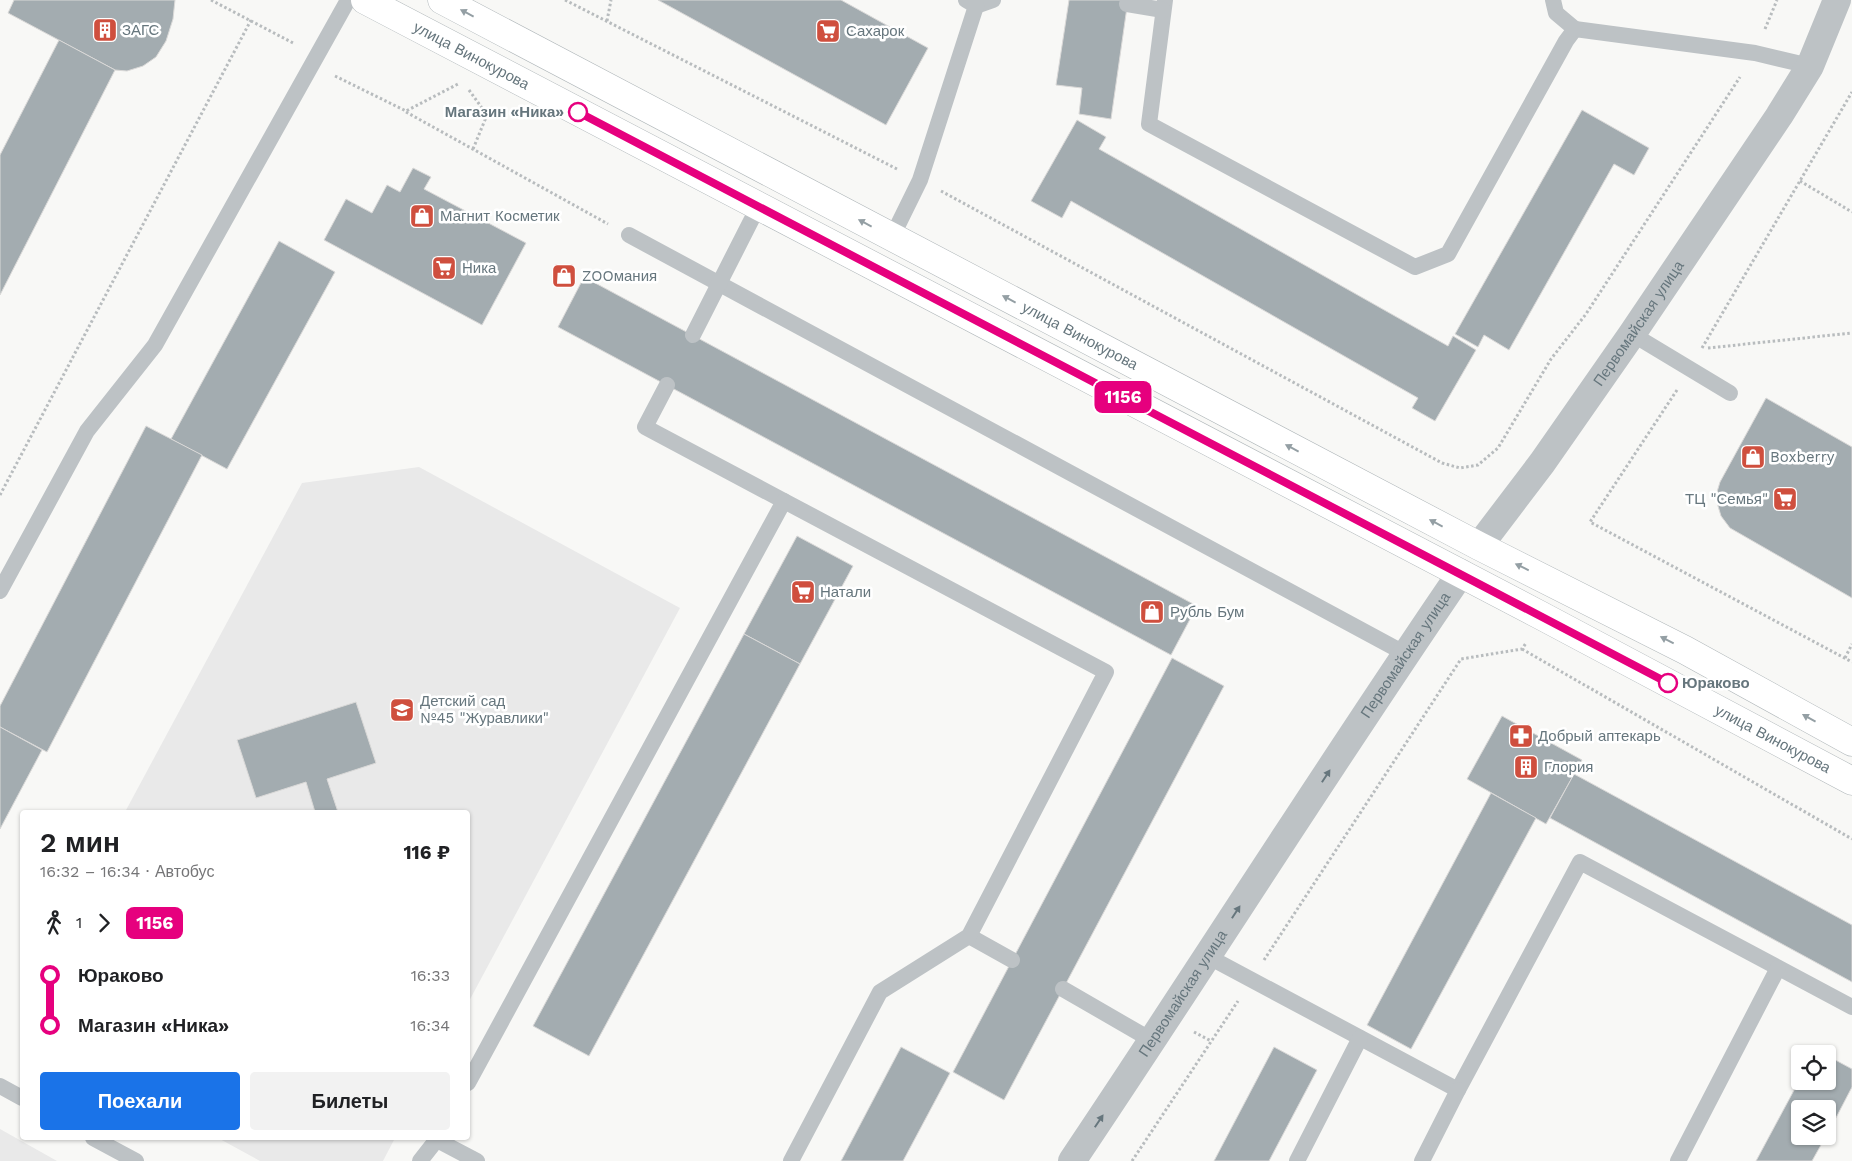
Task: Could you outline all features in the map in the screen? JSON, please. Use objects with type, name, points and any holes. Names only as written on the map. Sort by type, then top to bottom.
[{"type":"main road","name":"улица Винокурова","points":[[365,0],[1461,573],[1852,781]]},
{"type":"main road","name":"улица Винокурова","points":[[442,0],[1480,546],[1686,650],[1852,742]]},
{"type":"main road","points":[[758,207],[774,175]]},
{"type":"main road","points":[[875,268],[892,237]]},
{"type":"main road","name":"Первомайская улица","points":[[1461,573],[1480,546]]},
{"type":"street","name":"Первомайская улица","points":[[1480,546],[1542,463],[1632,334],[1779,116],[1810,66],[1837,0]]},
{"type":"street","name":"Первомайская улица","points":[[1072,1161],[1461,573]]},
{"type":"lane","points":[[0,591],[87,431],[155,345],[348,0]]},
{"type":"lane","points":[[892,237],[920,180],[971,3],[993,0]]},
{"type":"lane","points":[[1554,0],[1556,13],[1575,29],[1755,53],[1810,66]]},
{"type":"lane","points":[[1127,4],[1164,5],[1149,124],[1415,267],[1448,254],[1566,41],[1575,29]]},
{"type":"lane","points":[[693,335],[758,207]]},
{"type":"lane","points":[[629,236],[1406,654]]},
{"type":"lane","points":[[1632,334],[1730,394]]},
{"type":"lane","points":[[667,385],[645,428],[1106,672],[970,936],[880,992],[791,1161]]},
{"type":"lane","points":[[470,1079],[784,501]]},
{"type":"lane","points":[[1422,1161],[1580,862],[1852,1008]]},
{"type":"lane","points":[[970,936],[1012,960]]},
{"type":"lane","points":[[1207,956],[1458,1090]]},
{"type":"lane","points":[[1678,1161],[1778,968]]},
{"type":"lane","points":[[1063,989],[1153,1041]]},
{"type":"lane","points":[[1297,1161],[1360,1038]]},
{"type":"lane","points":[[0,1086],[20,1097]]},
{"type":"lane","points":[[97,1140],[136,1161]]},
{"type":"lane","points":[[420,1161],[436,1140]]},
{"type":"lane","points":[[439,1140],[478,1161]]},
{"type":"path","points":[[565,0],[920,180]]},
{"type":"path","points":[[607,21],[611,0]]},
{"type":"path","points":[[0,496],[251,20]]},
{"type":"path","points":[[467,88],[487,115],[473,149]]},
{"type":"path","points":[[1852,92],[1691,369],[1590,522],[1852,662]]},
{"type":"path","points":[[406,112],[629,236]]},
{"type":"path","points":[[1800,181],[1852,212]]},
{"type":"path","points":[[1702,349],[1852,333]]},
{"type":"path","points":[[1522,649],[1526,641]]},
{"type":"path","points":[[1844,658],[1852,644]]},
{"type":"path","points":[[1132,1161],[1461,659],[1522,649],[1852,838]]},
{"type":"path","points":[[1186,1028],[1211,1041]]},
{"type":"shaded area","name":"Детский сад №45 \"Журавлики\"","points":[[419,467],[680,608],[470,999],[470,810],[126,810],[302,483]]},
{"type":"shaded area","points":[[0,1129],[57,1161],[0,1161]]},
{"type":"shaded area","points":[[222,1140],[394,1140],[383,1161],[260,1161]]},
{"type":"building","name":"ЗАГС","points":[[14,0],[175,0],[173,19],[166,41],[156,57],[143,66],[127,71],[115,70],[8,13]]},
{"type":"building","points":[[658,0],[841,0],[928,48],[886,125]]},
{"type":"building","points":[[1069,0],[1128,0],[1111,119],[1079,114],[1082,88],[1056,85]]},
{"type":"building","points":[[59,40],[115,70],[0,295],[0,155]]},
{"type":"building","points":[[1582,110],[1649,148],[1634,175],[1614,164],[1509,350],[1484,335],[1478,347],[1455,334]]},
{"type":"building","points":[[1077,120],[1106,137],[1099,149],[1448,346],[1453,336],[1476,350],[1435,421],[1412,408],[1418,398],[1071,201],[1062,218],[1031,201]]},
{"type":"building","name":"Ника","points":[[413,168],[431,177],[424,189],[526,243],[482,325],[324,240],[346,199],[372,213],[387,185],[400,192]]},
{"type":"building","points":[[279,241],[335,272],[227,469],[171,439]]},
{"type":"building","points":[[584,277],[1197,606],[1171,655],[558,327]]},
{"type":"building","name":"ТЦ \"Семья\"","points":[[1766,398],[1852,447],[1852,598],[1730,528],[1721,516],[1717,492],[1720,482]]},
{"type":"building","points":[[146,426],[202,455],[47,752],[0,727],[0,706]]},
{"type":"building","points":[[797,536],[853,566],[800,664],[744,634]]},
{"type":"building","points":[[744,634],[800,664],[589,1056],[533,1026]]},
{"type":"building","points":[[1172,658],[1224,686],[1004,1100],[953,1072]]},
{"type":"building","points":[[356,702],[376,763],[327,779],[337,810],[314,810],[306,782],[256,798],[237,740]]},
{"type":"building","name":"Глория","points":[[1502,716],[1582,760],[1546,824],[1467,779]]},
{"type":"building","points":[[0,727],[42,750],[0,829]]},
{"type":"building","points":[[1574,774],[1852,925],[1852,982],[1550,818]]},
{"type":"building","points":[[1491,793],[1536,818],[1411,1049],[1367,1025]]},
{"type":"building","points":[[901,1047],[950,1073],[903,1161],[841,1161]]},
{"type":"building","points":[[1274,1047],[1317,1070],[1269,1161],[1214,1161]]},
{"type":"building","points":[[1836,1060],[1852,1069],[1852,1087],[1836,1118],[1836,1100],[1791,1100],[1791,1145],[1821,1145],[1812,1161],[1756,1161],[1794,1090],[1836,1090]]},
{"type":"bus line","name":"1156","points":[[578,112],[1668,683]]},
{"type":"place","name":"ЗАГС","points":[[105,30]]},
{"type":"place","name":"Сахарок","points":[[828,31]]},
{"type":"place","name":"Магазин «Ника»","points":[[578,112]]},
{"type":"place","name":"Магнит Косметик","points":[[422,216]]},
{"type":"place","name":"Ника","points":[[444,268]]},
{"type":"place","name":"ZOOмания","points":[[564,276]]},
{"type":"place","name":"Boxberry","points":[[1753,457]]},
{"type":"place","name":"ТЦ \"Семья\"","points":[[1785,499]]},
{"type":"place","name":"Натали","points":[[803,592]]},
{"type":"place","name":"Рубль Бум","points":[[1152,612]]},
{"type":"place","name":"Юраково","points":[[1668,683]]},
{"type":"place","name":"Детский сад №45 \"Журавлики\"","points":[[402,710]]},
{"type":"place","name":"Добрый аптекарь","points":[[1521,736]]},
{"type":"place","name":"Глория","points":[[1526,767]]}]
